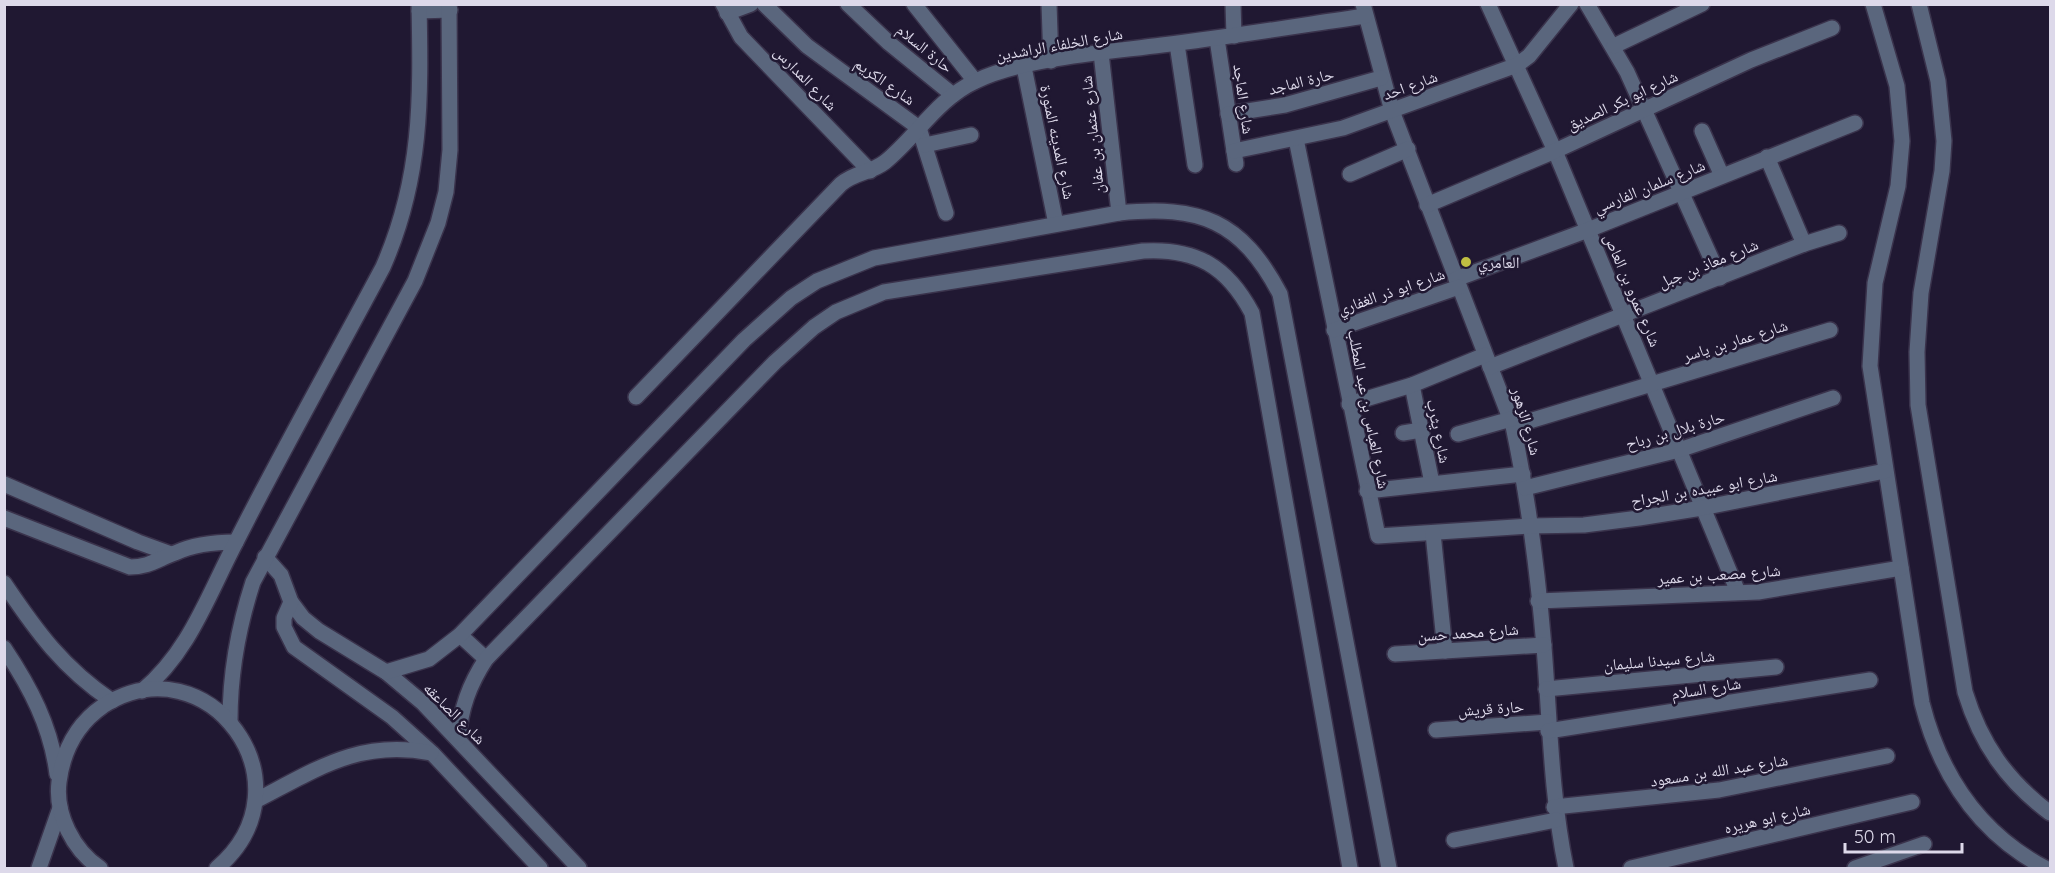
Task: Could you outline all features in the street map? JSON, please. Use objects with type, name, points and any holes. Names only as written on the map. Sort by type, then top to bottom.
[{"type":"street","points":[[725,8],[751,4]]},
{"type":"street","name":"شارع الكريم","points":[[764,4],[807,46],[920,128],[946,213]]},
{"type":"street","name":"حارة السلام","points":[[848,4],[889,43],[953,94]]},
{"type":"street","points":[[914,4],[975,81]]},
{"type":"street","points":[[1049,4],[1051,61]]},
{"type":"street","points":[[1233,4],[1234,36]]},
{"type":"street","name":"شارع عمرو بن العاص","points":[[1488,4],[1555,151],[1738,592]]},
{"type":"street","name":"شارع احد","points":[[1235,157],[1343,128],[1517,65],[1529,56],[1571,4]]},
{"type":"street","points":[[1587,4],[1614,46],[1720,278]]},
{"type":"street","points":[[1873,4],[1897,86],[1902,132],[1898,186],[1875,283],[1869,339],[1872,393],[1922,704],[1937,751],[1961,795],[1976,814],[2012,848],[2045,868]]},
{"type":"street","points":[[1919,4],[1938,81],[1944,141],[1942,171],[1922,282],[1918,325],[1917,378],[1922,428],[1965,692],[1983,739],[2001,768],[2031,799],[2050,813]]},
{"type":"street","points":[[1614,46],[1701,5]]},
{"type":"street","points":[[142,691],[169,667],[188,640],[236,543],[383,267],[405,213],[417,147],[419,8],[449,7],[450,150],[446,192],[438,223],[414,281],[253,582],[237,635],[231,683],[230,721]]},
{"type":"street","name":"شارع المدارس","points":[[725,8],[741,37],[870,171]]},
{"type":"street","name":"شارع الخلفاء الراشدين","points":[[636,397],[841,184],[886,161],[953,94],[975,81],[1051,61],[1217,39],[1364,10]]},
{"type":"street","name":"شارع الزهور","points":[[1364,10],[1392,111],[1512,423],[1524,481],[1544,645],[1555,814],[1566,868]]},
{"type":"street","name":"شارع ابو بكر الصديق","points":[[1427,205],[1555,151],[1751,60],[1832,28]]},
{"type":"street","name":"شارع الماجد","points":[[1217,39],[1235,157]]},
{"type":"street","points":[[1177,44],[1195,165]]},
{"type":"street","name":"شارع عثمان بن عفان","points":[[1101,53],[1119,213]]},
{"type":"street","name":"شارع المدينه المنورة","points":[[1024,67],[1056,224]]},
{"type":"street","name":"حارة الماجد","points":[[1228,114],[1285,105],[1381,78]]},
{"type":"street","name":"شارع سلمان الفارسي","points":[[1457,283],[1855,123]]},
{"type":"street","points":[[1702,131],[1722,176]]},
{"type":"street","points":[[925,145],[971,135]]},
{"type":"street","name":"شارع العباس بن عبد المطلب","points":[[1296,139],[1378,536],[1529,526]]},
{"type":"street","points":[[1350,174],[1408,149]]},
{"type":"street","points":[[1767,157],[1804,244]]},
{"type":"street","points":[[386,672],[429,659],[460,635],[744,340],[791,298],[817,281],[874,258],[1056,224],[1119,213],[1159,209],[1190,213],[1219,225],[1245,243],[1266,267],[1280,294],[1389,868]]},
{"type":"street","name":"شارع معاذ بن جبل","points":[[1349,404],[1624,316],[1804,244],[1839,233]]},
{"type":"street","points":[[458,739],[461,711],[467,692],[486,658],[793,343],[836,312],[884,292],[1143,251],[1165,250],[1187,254],[1208,262],[1226,276],[1241,293],[1252,313],[1350,868]]},
{"type":"street","name":"شارع ابو ذر الغفاري","points":[[1334,330],[1457,283]]},
{"type":"street","name":"شارع عمار بن ياسر","points":[[1458,434],[1512,423],[1652,384],[1830,330]]},
{"type":"street","name":"شارع يثرب","points":[[1412,385],[1432,483]]},
{"type":"street","name":"حارة بلال بن رباح","points":[[1367,491],[1432,483],[1524,481],[1679,450],[1833,398]]},
{"type":"street","points":[[1403,433],[1421,430]]},
{"type":"street","name":"شارع ابو عبيده بن الجراح","points":[[1529,526],[1584,525],[1702,508],[1885,471]]},
{"type":"street","points":[[4,484],[171,554]]},
{"type":"street","points":[[4,519],[121,566],[148,566],[171,554],[196,546],[236,543]]},
{"type":"street","points":[[1433,533],[1445,651]]},
{"type":"street","name":"شارع الصاعقه","points":[[265,557],[280,575],[291,602],[310,625],[386,672],[423,703],[579,868]]},
{"type":"street","name":"شارع مصعب بن عمير","points":[[1538,601],[1767,591],[1900,568]]},
{"type":"street","points":[[4,583],[49,647],[78,676],[112,701]]},
{"type":"street","points":[[291,602],[284,618],[284,627],[294,647],[392,717],[432,753],[540,868]]},
{"type":"street","points":[[460,635],[486,658]]},
{"type":"street","name":"شارع محمد حسن","points":[[1395,654],[1544,645]]},
{"type":"street","points":[[4,648],[27,682],[44,721],[51,742],[60,808],[67,829],[78,848],[99,868]]},
{"type":"street","name":"شارع سيدنا سليمان","points":[[1546,689],[1776,667]]},
{"type":"street","name":"شارع السلام","points":[[1548,727],[1870,680]]},
{"type":"street","points":[[58,788],[61,766],[68,746],[79,728],[94,712],[112,701],[142,691],[181,693],[216,709],[230,721],[243,738],[252,758],[256,779],[256,800],[252,821],[243,840],[230,858],[217,868]]},
{"type":"street","name":"حارة قريش","points":[[1436,730],[1548,727]]},
{"type":"street","points":[[256,800],[332,760],[349,754],[386,749],[432,753]]},
{"type":"street","name":"شارع عبد الله بن مسعود","points":[[1454,840],[1555,814],[1719,790],[1887,756]]},
{"type":"street","name":"شارع ابو هريره","points":[[1631,868],[1912,802]]},
{"type":"street","points":[[39,868],[60,808]]},
{"type":"street","points":[[1855,868],[1924,844]]},
{"type":"place","name":"العامري","points":[[1466,262]]}]
